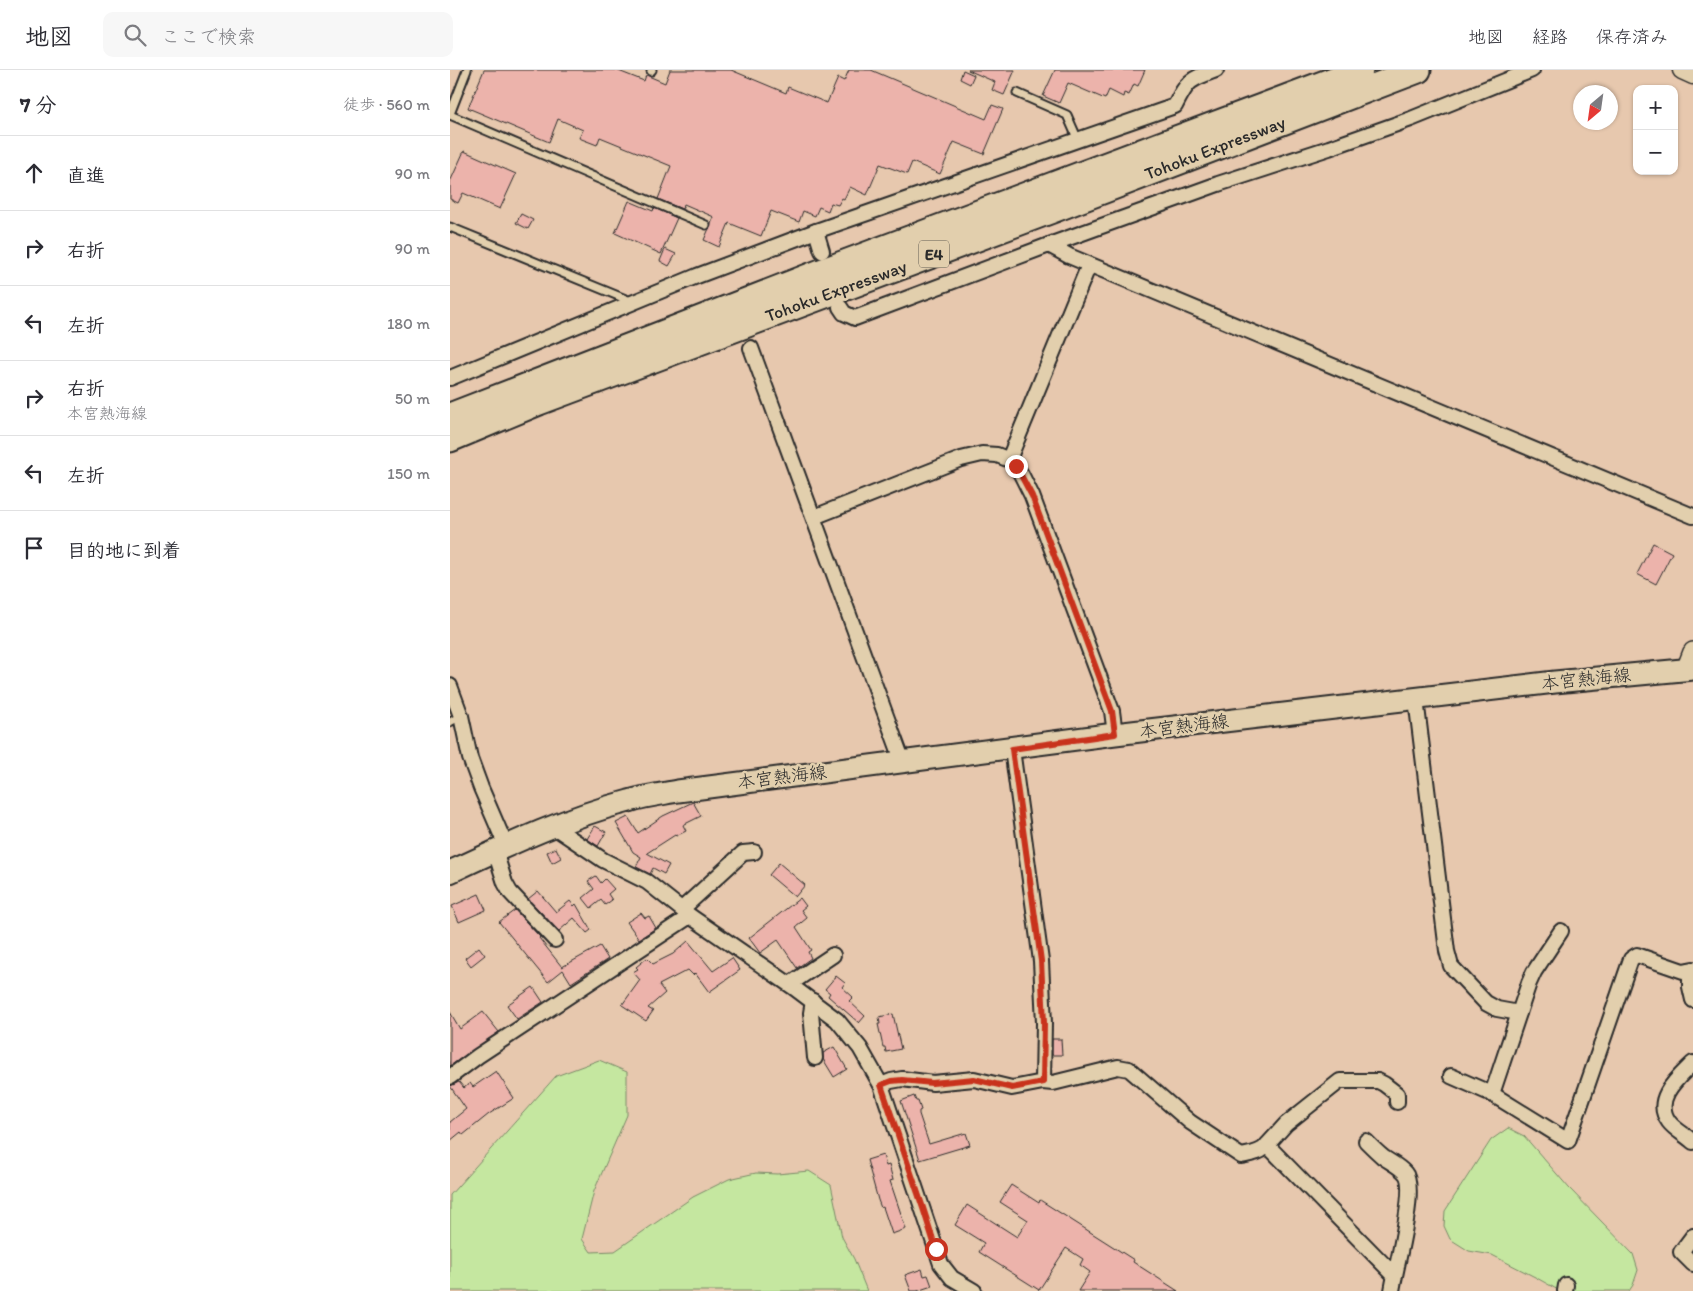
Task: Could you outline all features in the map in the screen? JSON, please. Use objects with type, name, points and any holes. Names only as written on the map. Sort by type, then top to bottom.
[{"type":"highway","name":"Tohoku Expressway","points":[[450,416],[528,384],[821,272],[1360,70]]},
{"type":"highway","name":"Tohoku Expressway","points":[[450,439],[540,402],[1055,209],[1418,70]]},
{"type":"main road","name":"本宮熱海線","points":[[450,872],[500,849],[582,816],[647,797],[783,776],[1012,749],[1115,734],[1555,682],[1691,663]]},
{"type":"street","points":[[450,378],[633,302],[816,231],[1175,106],[1193,78],[1216,70]]},
{"type":"street","points":[[840,307],[844,313],[855,318],[1218,184],[1411,120],[1532,70]]},
{"type":"street","points":[[1682,70],[1693,75]]},
{"type":"street","points":[[816,231],[822,251]]},
{"type":"street","points":[[1049,245],[1069,256],[1693,516]]},
{"type":"street","points":[[1008,458],[1089,264]]},
{"type":"street","points":[[751,348],[903,762]]},
{"type":"street","points":[[814,517],[961,459],[982,454],[1008,458],[1021,474],[1032,496],[1112,711],[1115,734]]},
{"type":"street","points":[[450,686],[456,719],[481,788],[500,849],[505,883],[510,892],[555,940]]},
{"type":"street","points":[[1416,699],[1447,951],[1451,966],[1486,1003],[1496,1009],[1519,1013]]},
{"type":"street","points":[[1012,749],[1041,961],[1044,1023],[1043,1082]]},
{"type":"street","points":[[554,827],[603,860],[647,882],[686,912],[813,1001],[837,1020],[848,1032],[860,1048],[881,1085],[941,1264],[952,1285],[974,1291]]},
{"type":"street","points":[[450,1077],[686,912],[742,854],[754,852]]},
{"type":"street","points":[[1492,1094],[1534,972],[1561,931]]},
{"type":"street","points":[[790,984],[833,955]]},
{"type":"street","points":[[1451,1076],[1492,1094],[1568,1141],[1632,959],[1637,955],[1683,970],[1692,970],[1690,987],[1693,1000]]},
{"type":"street","points":[[813,1001],[811,1013],[815,1058]]},
{"type":"street","points":[[1693,1063],[1673,1083],[1665,1096],[1664,1105],[1665,1116],[1670,1123],[1693,1142]]},
{"type":"street","points":[[881,1085],[891,1081],[902,1080],[932,1083],[974,1079],[1012,1088],[1123,1068],[1135,1074],[1190,1122],[1241,1156],[1264,1149],[1286,1124],[1340,1081],[1378,1081],[1396,1094],[1397,1102]]},
{"type":"street","points":[[1366,1141],[1382,1156],[1406,1173],[1409,1181],[1402,1247],[1394,1275],[1392,1291]]},
{"type":"street","points":[[1267,1146],[1394,1275]]},
{"type":"street","points":[[1693,1236],[1681,1252],[1693,1264]]},
{"type":"lane","points":[[467,70],[450,114],[706,225]]},
{"type":"lane","points":[[1017,93],[1067,115],[1078,141]]},
{"type":"lane","points":[[450,227],[633,302]]},
{"type":"green space","points":[[599,1060],[627,1072],[627,1115],[594,1191],[582,1239],[591,1252],[615,1251],[693,1197],[729,1179],[756,1173],[777,1174],[809,1171],[831,1185],[842,1237],[854,1259],[867,1291],[450,1291],[450,1195],[556,1076]]},
{"type":"green space","points":[[1508,1128],[1524,1136],[1569,1188],[1633,1254],[1638,1270],[1629,1291],[1560,1291],[1492,1255],[1469,1251],[1450,1239],[1444,1226],[1445,1211],[1491,1140]]},
{"type":"building","points":[[484,70],[616,70],[644,81],[646,75],[665,83],[670,70],[731,70],[786,93],[788,87],[827,103],[838,78],[844,81],[849,70],[871,70],[986,119],[992,105],[1003,109],[984,154],[954,142],[940,174],[912,162],[907,174],[880,164],[867,195],[850,187],[844,199],[842,198],[838,205],[831,203],[828,211],[819,207],[815,216],[803,211],[799,222],[771,211],[761,236],[729,223],[719,247],[704,240],[714,217],[684,204],[682,209],[658,199],[671,166],[600,137],[597,145],[579,138],[583,130],[558,119],[549,142],[468,108]]},
{"type":"building","points":[[963,70],[974,75],[970,84],[960,79]]},
{"type":"building","points":[[968,70],[1015,70],[1004,95],[992,90],[995,82]]},
{"type":"building","points":[[1055,70],[1145,70],[1138,86],[1134,84],[1129,95],[1124,93],[1123,97],[1109,90],[1105,99],[1068,83],[1059,103],[1043,96]]},
{"type":"building","points":[[464,151],[516,174],[500,209],[463,193],[458,203],[450,199],[450,182]]},
{"type":"building","points":[[629,201],[653,211],[654,208],[677,218],[661,254],[615,233]]},
{"type":"building","points":[[521,214],[533,220],[528,229],[516,223]]},
{"type":"building","points":[[665,249],[676,254],[669,266],[660,261]]},
{"type":"building","points":[[1653,543],[1672,553],[1656,584],[1637,574]]},
{"type":"building","points":[[693,802],[701,816],[683,825],[686,831],[675,835],[647,853],[669,865],[664,874],[653,868],[650,874],[636,867],[641,857],[633,852],[616,823],[628,817],[638,833],[663,816]]},
{"type":"building","points":[[595,826],[606,832],[598,846],[587,839]]},
{"type":"building","points":[[556,848],[561,858],[552,863],[547,852]]},
{"type":"building","points":[[779,863],[805,885],[795,897],[769,875]]},
{"type":"building","points":[[596,876],[601,883],[605,879],[614,889],[608,894],[612,900],[605,905],[601,900],[591,908],[583,898],[594,889],[588,881]]},
{"type":"building","points":[[538,891],[556,912],[570,901],[574,906],[576,904],[591,930],[587,933],[574,918],[559,931],[528,899]]},
{"type":"building","points":[[479,894],[486,910],[459,922],[452,906]]},
{"type":"building","points":[[800,898],[806,906],[801,910],[807,918],[796,927],[811,950],[808,952],[811,958],[797,968],[778,940],[760,953],[749,938]]},
{"type":"building","points":[[515,910],[540,937],[562,967],[600,946],[608,959],[571,983],[563,970],[548,982],[499,922]]},
{"type":"building","points":[[641,913],[645,918],[649,916],[656,928],[639,939],[627,922]]},
{"type":"building","points":[[688,941],[713,971],[732,958],[740,970],[709,992],[695,973],[693,975],[688,970],[659,985],[665,993],[648,1008],[653,1011],[646,1021],[622,1005],[640,980],[633,972],[638,969],[636,967],[647,958],[653,964],[673,954]]},
{"type":"building","points":[[479,947],[485,955],[471,966],[465,958]]},
{"type":"building","points":[[836,976],[845,983],[842,987],[853,997],[849,1001],[865,1016],[859,1023],[828,996],[830,993],[825,989]]},
{"type":"building","points":[[533,987],[543,1002],[517,1019],[507,1005]]},
{"type":"building","points":[[450,1012],[460,1029],[483,1012],[499,1032],[450,1066]]},
{"type":"building","points":[[893,1014],[901,1049],[886,1052],[885,1047],[883,1047],[878,1024],[880,1024],[879,1017]]},
{"type":"building","points":[[1052,1039],[1061,1039],[1062,1055],[1052,1055]]},
{"type":"building","points":[[834,1047],[847,1069],[834,1077],[823,1059],[823,1053]]},
{"type":"building","points":[[496,1071],[514,1098],[489,1114],[463,1135],[461,1132],[450,1141],[450,1122],[466,1109],[450,1086],[459,1082],[464,1088],[470,1083],[473,1087]]},
{"type":"building","points":[[914,1096],[921,1110],[919,1114],[929,1144],[966,1133],[970,1145],[920,1160],[901,1101]]},
{"type":"building","points":[[883,1155],[886,1166],[889,1165],[893,1180],[890,1181],[906,1229],[892,1234],[883,1207],[881,1208],[878,1200],[867,1160]]},
{"type":"building","points":[[1011,1185],[1039,1203],[1040,1200],[1134,1260],[1133,1262],[1178,1291],[1078,1291],[1090,1272],[1080,1265],[1083,1259],[1066,1248],[1039,1290],[979,1252],[984,1243],[955,1225],[967,1205],[1017,1237],[1028,1220],[1000,1202]]},
{"type":"building","points":[[922,1269],[924,1276],[928,1275],[932,1286],[911,1291],[905,1275]]},
{"type":"route","points":[[936,1249],[881,1085],[891,1081],[902,1080],[932,1083],[974,1079],[1012,1088],[1043,1082],[1044,1023],[1041,961],[1012,749],[1115,734],[1112,711],[1032,496],[1016,466]]}]
